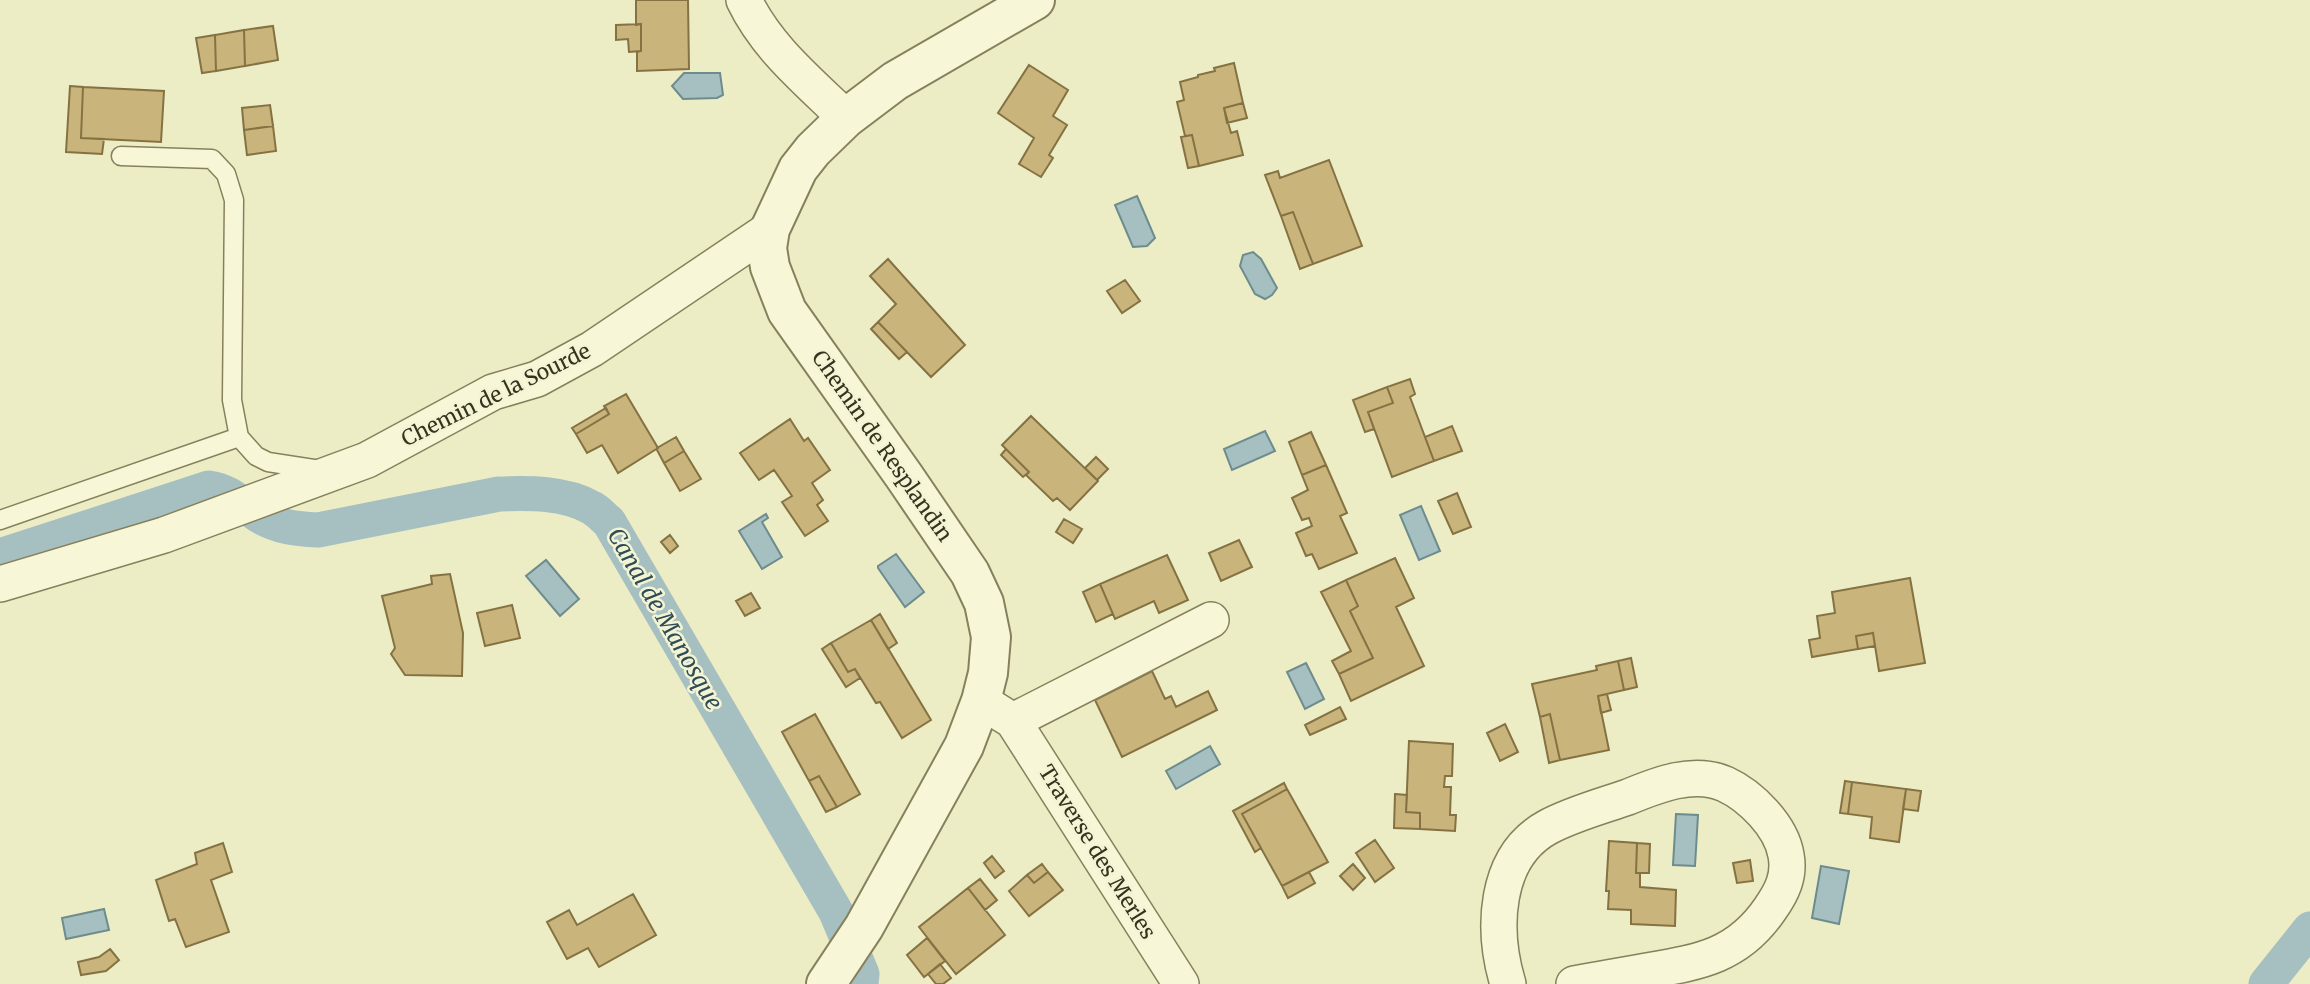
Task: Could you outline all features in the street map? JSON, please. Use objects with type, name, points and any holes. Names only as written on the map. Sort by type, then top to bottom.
[{"type":"street","points":[[744,0],[772,46],[846,118]]},
{"type":"street","name":"Chemin de Resplandin","points":[[832,976],[864,927],[964,746],[988,673],[991,636],[984,603],[977,587],[904,476],[787,311],[770,267],[767,248],[770,229],[798,169],[846,118],[895,81],[1035,0]]},
{"type":"street","name":"Chemin de la Sourde","points":[[0,584],[164,535],[367,460],[493,392],[537,379],[592,349],[770,229]]},
{"type":"street","points":[[1013,721],[1211,621]]},
{"type":"street","name":"Traverse des Merles","points":[[981,701],[1013,721],[1181,984]]},
{"type":"street","points":[[1508,984],[1499,947],[1499,915],[1503,887],[1510,866],[1520,851],[1548,827],[1652,788],[1691,778],[1709,779],[1725,784],[1757,807],[1782,841],[1787,864],[1786,879],[1780,895],[1751,933],[1725,951],[1702,961],[1574,984]]},
{"type":"lane","points":[[121,156],[212,159],[226,174],[234,200],[232,400],[239,437],[247,449],[268,461],[284,466],[338,472]]},
{"type":"lane","points":[[0,520],[239,437]]},
{"type":"water","points":[[684,73],[720,73],[723,95],[717,98],[683,99],[672,86]]},
{"type":"water","points":[[1137,196],[1155,238],[1147,246],[1133,247],[1115,205]]},
{"type":"water","points":[[1253,252],[1261,259],[1277,288],[1265,299],[1255,294],[1240,266],[1243,255]]},
{"type":"water","points":[[1265,431],[1275,451],[1232,470],[1224,449]]},
{"type":"water","points":[[1421,506],[1440,551],[1419,560],[1400,515]]},
{"type":"water","points":[[766,514],[768,518],[762,522],[782,557],[762,569],[739,531]]},
{"type":"water","points":[[896,554],[924,592],[905,607],[878,568]]},
{"type":"water","points":[[546,560],[579,599],[560,616],[526,576]]},
{"type":"water","points":[[1306,663],[1324,699],[1305,709],[1287,672]]},
{"type":"water","points":[[1210,746],[1220,764],[1176,789],[1166,771]]},
{"type":"water","points":[[1676,814],[1698,815],[1695,866],[1673,865]]},
{"type":"water","points":[[1821,866],[1849,871],[1839,924],[1812,918]]},
{"type":"water","points":[[104,909],[109,930],[66,939],[62,918]]},
{"type":"building","points":[[636,0],[688,0],[689,69],[637,71],[637,52],[641,51],[641,24],[636,25]]},
{"type":"building","points":[[641,24],[641,51],[629,52],[628,39],[616,40],[616,25]]},
{"type":"building","points":[[273,26],[278,60],[245,66],[244,30]]},
{"type":"building","points":[[244,30],[245,66],[216,71],[215,35]]},
{"type":"building","points":[[215,35],[216,71],[202,73],[196,38]]},
{"type":"building","points":[[1234,63],[1243,103],[1224,108],[1231,133],[1237,131],[1243,155],[1199,166],[1192,135],[1185,136],[1177,102],[1184,100],[1180,82]]},
{"type":"building","points":[[1029,65],[1068,90],[1053,116],[1067,125],[1049,155],[1053,158],[1041,177],[1019,164],[1034,138],[998,113]]},
{"type":"building","points":[[70,86],[83,87],[81,138],[104,139],[102,154],[66,152]]},
{"type":"building","points":[[83,87],[164,91],[161,142],[81,138]]},
{"type":"building","points":[[1243,103],[1247,118],[1227,123],[1224,108]]},
{"type":"building","points":[[270,105],[273,126],[244,130],[242,108]]},
{"type":"building","points":[[273,126],[276,151],[247,155],[244,130]]},
{"type":"building","points":[[1192,135],[1199,166],[1188,168],[1181,137]]},
{"type":"building","points":[[1329,160],[1362,246],[1313,264],[1293,212],[1281,216],[1265,175],[1278,171],[1280,178]]},
{"type":"building","points":[[1293,212],[1313,264],[1300,269],[1281,216]]},
{"type":"building","points":[[888,259],[965,345],[931,377],[878,322],[896,304],[870,276]]},
{"type":"building","points":[[1125,280],[1140,301],[1122,313],[1107,291]]},
{"type":"building","points":[[878,322],[907,352],[899,359],[871,329]]},
{"type":"building","points":[[1410,379],[1415,394],[1410,397],[1434,461],[1392,477],[1368,412],[1393,403],[1387,387]]},
{"type":"building","points":[[1387,387],[1393,403],[1368,412],[1374,429],[1365,432],[1353,400]]},
{"type":"building","points":[[626,394],[658,448],[618,473],[602,445],[587,453],[576,434],[609,414],[604,406]]},
{"type":"building","points":[[606,408],[609,414],[576,434],[572,428]]},
{"type":"building","points":[[1031,416],[1098,481],[1070,510],[1057,498],[1053,501],[1026,475],[1029,472],[1002,445]]},
{"type":"building","points":[[790,419],[804,441],[808,438],[830,470],[812,483],[823,500],[817,505],[828,521],[805,536],[782,502],[792,496],[774,470],[759,480],[740,453]]},
{"type":"building","points":[[1452,426],[1462,451],[1434,461],[1425,437]]},
{"type":"building","points":[[1311,432],[1326,465],[1302,475],[1289,442]]},
{"type":"building","points":[[676,437],[684,451],[664,463],[657,448]]},
{"type":"building","points":[[1006,449],[1029,472],[1023,477],[1001,455]]},
{"type":"building","points":[[684,451],[701,479],[680,491],[664,463]]},
{"type":"building","points":[[1096,457],[1108,469],[1097,480],[1085,468]]},
{"type":"building","points":[[1326,465],[1347,513],[1340,516],[1357,553],[1319,569],[1312,554],[1306,556],[1296,533],[1312,526],[1309,518],[1302,520],[1292,498],[1308,490],[1302,475]]},
{"type":"building","points":[[1457,493],[1471,527],[1453,534],[1438,501]]},
{"type":"building","points":[[1064,519],[1082,529],[1073,543],[1056,532]]},
{"type":"building","points":[[670,535],[678,546],[670,553],[661,542]]},
{"type":"building","points":[[1239,540],[1252,567],[1221,581],[1209,553]]},
{"type":"building","points":[[1167,555],[1188,600],[1159,613],[1154,601],[1115,619],[1100,584]]},
{"type":"building","points":[[1395,558],[1414,598],[1396,607],[1424,666],[1351,701],[1339,674],[1373,658],[1350,611],[1358,606],[1346,580]]},
{"type":"building","points":[[450,574],[463,633],[462,676],[405,675],[391,654],[395,648],[382,596],[432,584],[431,576]]},
{"type":"building","points":[[1910,578],[1925,663],[1879,671],[1873,633],[1856,636],[1858,649],[1812,657],[1809,640],[1820,638],[1817,616],[1835,613],[1832,592]]},
{"type":"building","points":[[1346,580],[1358,606],[1350,611],[1373,658],[1339,674],[1332,661],[1351,651],[1321,592]]},
{"type":"building","points":[[1100,584],[1113,614],[1096,622],[1083,592]]},
{"type":"building","points":[[751,593],[760,608],[745,616],[736,601]]},
{"type":"building","points":[[512,605],[520,638],[485,646],[477,613]]},
{"type":"building","points":[[880,614],[897,643],[888,649],[871,620]]},
{"type":"building","points":[[871,620],[931,720],[902,738],[880,702],[876,703],[855,669],[848,672],[831,643]]},
{"type":"building","points":[[1873,633],[1875,646],[1858,649],[1856,636]]},
{"type":"building","points":[[831,643],[848,672],[855,669],[860,678],[846,687],[822,649]]},
{"type":"building","points":[[1631,658],[1637,687],[1624,690],[1618,661]]},
{"type":"building","points":[[1618,661],[1624,690],[1598,696],[1609,750],[1560,760],[1550,714],[1540,717],[1532,684],[1597,670],[1596,666]]},
{"type":"building","points":[[1152,671],[1165,699],[1171,696],[1176,707],[1208,691],[1217,710],[1122,757],[1095,700]]},
{"type":"building","points":[[1607,694],[1611,710],[1601,713],[1598,696]]},
{"type":"building","points":[[1340,707],[1346,719],[1310,735],[1305,725]]},
{"type":"building","points":[[815,714],[860,794],[837,807],[819,776],[809,781],[782,732]]},
{"type":"building","points":[[1550,714],[1560,760],[1549,763],[1540,717]]},
{"type":"building","points":[[1505,724],[1518,752],[1500,761],[1487,733]]},
{"type":"building","points":[[1409,741],[1453,744],[1452,776],[1445,776],[1444,787],[1451,787],[1450,815],[1456,815],[1455,831],[1420,829],[1420,813],[1406,812]]},
{"type":"building","points":[[819,776],[837,807],[826,812],[809,781]]},
{"type":"building","points":[[1845,781],[1852,782],[1848,814],[1840,813]]},
{"type":"building","points":[[1852,782],[1906,789],[1899,842],[1870,838],[1872,817],[1848,814]]},
{"type":"building","points":[[1284,783],[1287,789],[1242,814],[1261,848],[1255,852],[1233,811]]},
{"type":"building","points":[[1287,789],[1328,862],[1282,886],[1242,814]]},
{"type":"building","points":[[1906,789],[1921,791],[1918,811],[1903,809]]},
{"type":"building","points":[[1395,794],[1407,795],[1406,812],[1420,813],[1420,829],[1394,828]]},
{"type":"building","points":[[1375,840],[1394,868],[1375,882],[1356,853]]},
{"type":"building","points":[[1609,841],[1637,843],[1636,873],[1640,873],[1640,887],[1676,890],[1675,926],[1631,924],[1631,910],[1608,909],[1609,891],[1606,891]]},
{"type":"building","points":[[223,843],[232,872],[211,880],[229,932],[186,947],[175,919],[169,921],[156,880],[197,864],[195,853]]},
{"type":"building","points":[[1637,843],[1650,844],[1649,873],[1636,873]]},
{"type":"building","points":[[992,856],[1004,871],[995,878],[984,863]]},
{"type":"building","points":[[1750,860],[1753,881],[1737,883],[1733,863]]},
{"type":"building","points":[[1042,864],[1048,872],[1034,883],[1027,875]]},
{"type":"building","points":[[1353,864],[1365,878],[1353,890],[1340,876]]},
{"type":"building","points":[[1048,872],[1063,890],[1029,916],[1009,891],[1027,875],[1034,883]]},
{"type":"building","points":[[1309,872],[1315,883],[1288,898],[1282,886]]},
{"type":"building","points":[[980,879],[997,900],[985,910],[968,888]]},
{"type":"building","points":[[968,888],[1005,935],[956,974],[919,927]]},
{"type":"building","points":[[633,894],[656,935],[599,967],[588,948],[567,959],[547,922],[569,910],[577,925]]},
{"type":"building","points":[[927,938],[945,961],[924,977],[907,955]]},
{"type":"building","points":[[110,949],[119,960],[106,971],[81,975],[78,962],[99,957]]},
{"type":"building","points":[[940,964],[951,978],[943,984],[936,984],[928,974]]},
{"type":"waterway","name":"Canal de Manosque","points":[[0,556],[209,488],[229,495],[272,522],[294,528],[318,530],[499,494],[558,496],[592,508],[609,522],[836,912],[862,974],[861,984]]},
{"type":"waterway","name":"Canal de Manosque","points":[[2266,984],[2310,929]]}]
